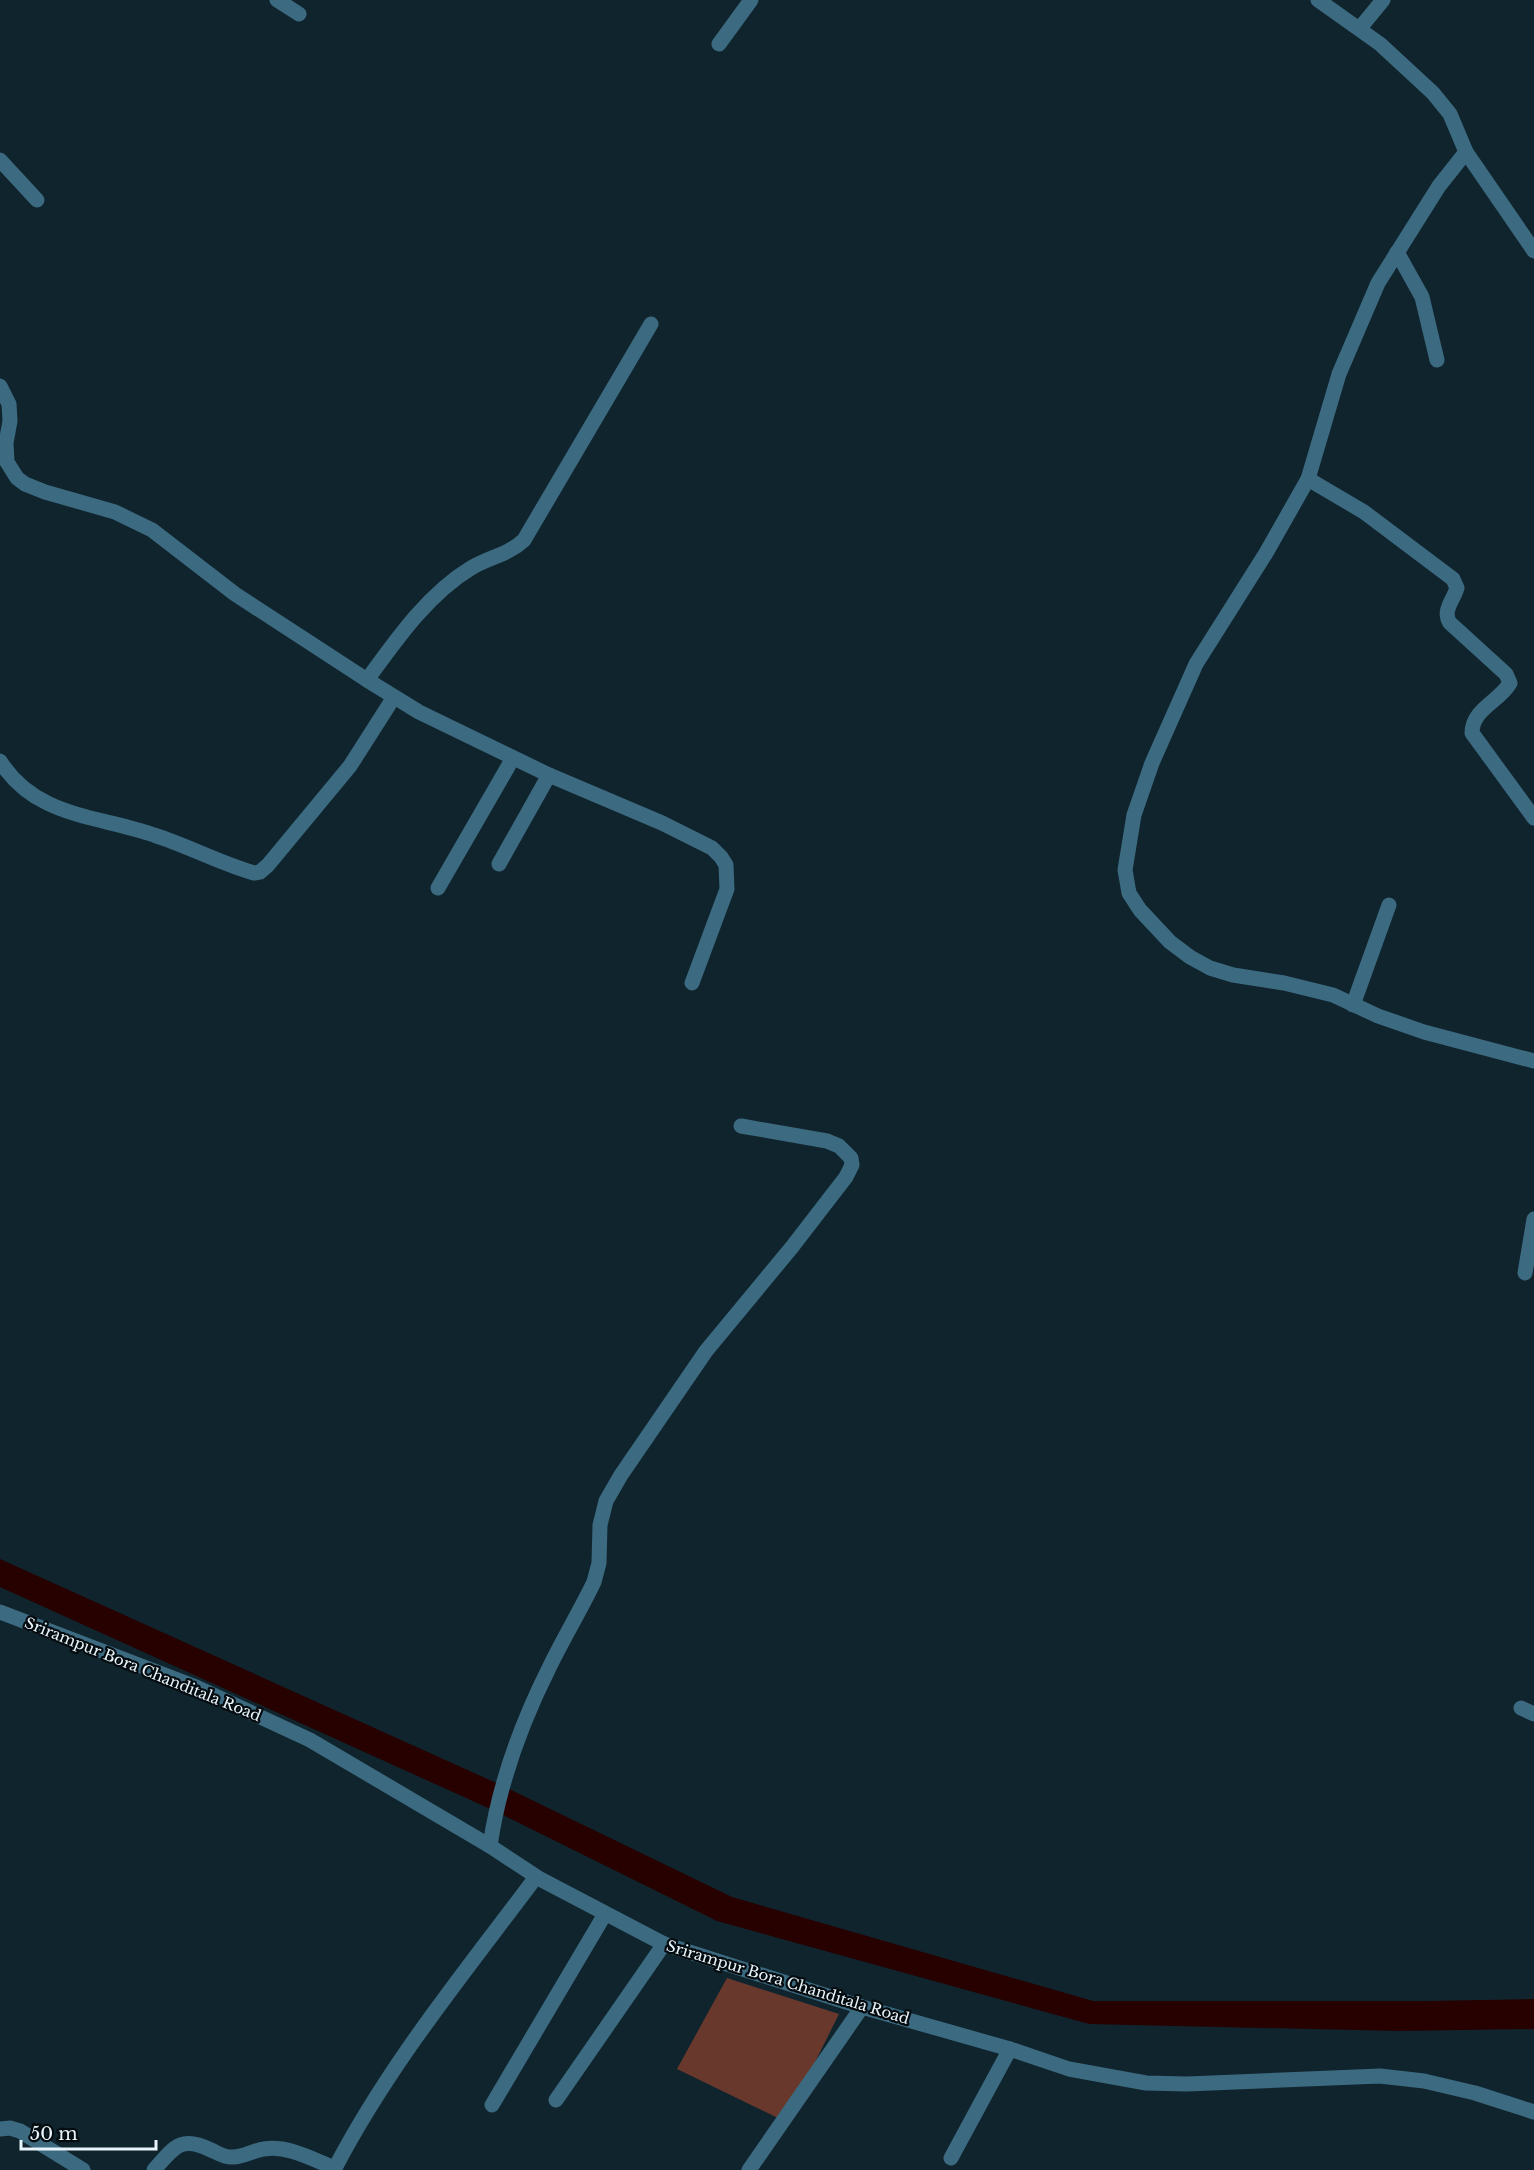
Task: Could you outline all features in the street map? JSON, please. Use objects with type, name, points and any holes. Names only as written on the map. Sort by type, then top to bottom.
[{"type":"street","points":[[277,0],[299,14]]},
{"type":"street","points":[[719,44],[751,0]]},
{"type":"street","points":[[1318,0],[1360,28],[1395,56],[1433,93],[1450,114],[1467,152],[1533,245]]},
{"type":"street","points":[[1360,28],[1383,0]]},
{"type":"street","points":[[1467,152],[1439,186],[1378,283],[1339,374],[1308,479],[1266,553],[1196,664],[1152,763],[1134,815],[1125,870],[1129,893],[1140,910],[1170,942],[1210,968],[1333,995],[1378,1016],[1424,1032],[1534,1061]]},
{"type":"street","points":[[0,160],[37,200]]},
{"type":"street","points":[[1397,252],[1422,297],[1437,360]]},
{"type":"street","points":[[367,680],[392,645],[440,592],[472,567],[507,554],[524,540],[651,324]]},
{"type":"street","points":[[0,386],[9,405],[7,462],[17,478],[25,484],[115,512],[152,530],[235,594],[419,712],[549,775],[712,848],[726,865],[727,889],[692,983]]},
{"type":"street","points":[[1308,479],[1364,512],[1453,579],[1457,588],[1446,618],[1506,674],[1510,683],[1478,714],[1472,726],[1472,733],[1534,818]]},
{"type":"street","points":[[0,761],[17,782],[42,802],[74,815],[139,829],[254,873],[260,872],[268,865],[326,797],[350,766],[394,697]]},
{"type":"street","points":[[438,888],[513,758]]},
{"type":"street","points":[[499,864],[549,775]]},
{"type":"street","points":[[1353,1005],[1389,905]]},
{"type":"street","points":[[490,1846],[494,1816],[503,1784],[531,1707],[594,1582],[599,1563],[600,1525],[606,1501],[621,1475],[706,1351],[792,1247],[846,1177],[852,1165],[851,1158],[839,1146],[741,1126]]},
{"type":"street","points":[[1525,1273],[1534,1219]]},
{"type":"street","name":"Srirampur Bora Chanditala Road","points":[[0,1612],[196,1687],[310,1740],[490,1846],[536,1877],[664,1944],[861,2007],[1010,2049],[1069,2069],[1146,2083],[1244,2082],[1380,2076],[1424,2080],[1534,2112]]},
{"type":"street","points":[[154,2170],[171,2150],[180,2144],[189,2142],[231,2157],[263,2149],[283,2148],[335,2169],[354,2132],[397,2065],[536,1877]]},
{"type":"street","points":[[492,2105],[605,1914]]},
{"type":"street","points":[[556,2100],[664,1944]]},
{"type":"street","points":[[749,2170],[861,2007]]},
{"type":"street","points":[[951,2158],[1010,2049]]},
{"type":"street","points":[[0,2129],[10,2128],[20,2131],[83,2170]]},
{"type":"shaded area","points":[[0,1559],[503,1786],[732,1897],[1093,2001],[1534,1999],[1534,2029],[1399,2031],[1089,2024],[717,1921],[497,1812],[0,1587]]},
{"type":"shaded area","points":[[727,1978],[839,2014],[814,2064],[778,2118],[677,2069]]}]
